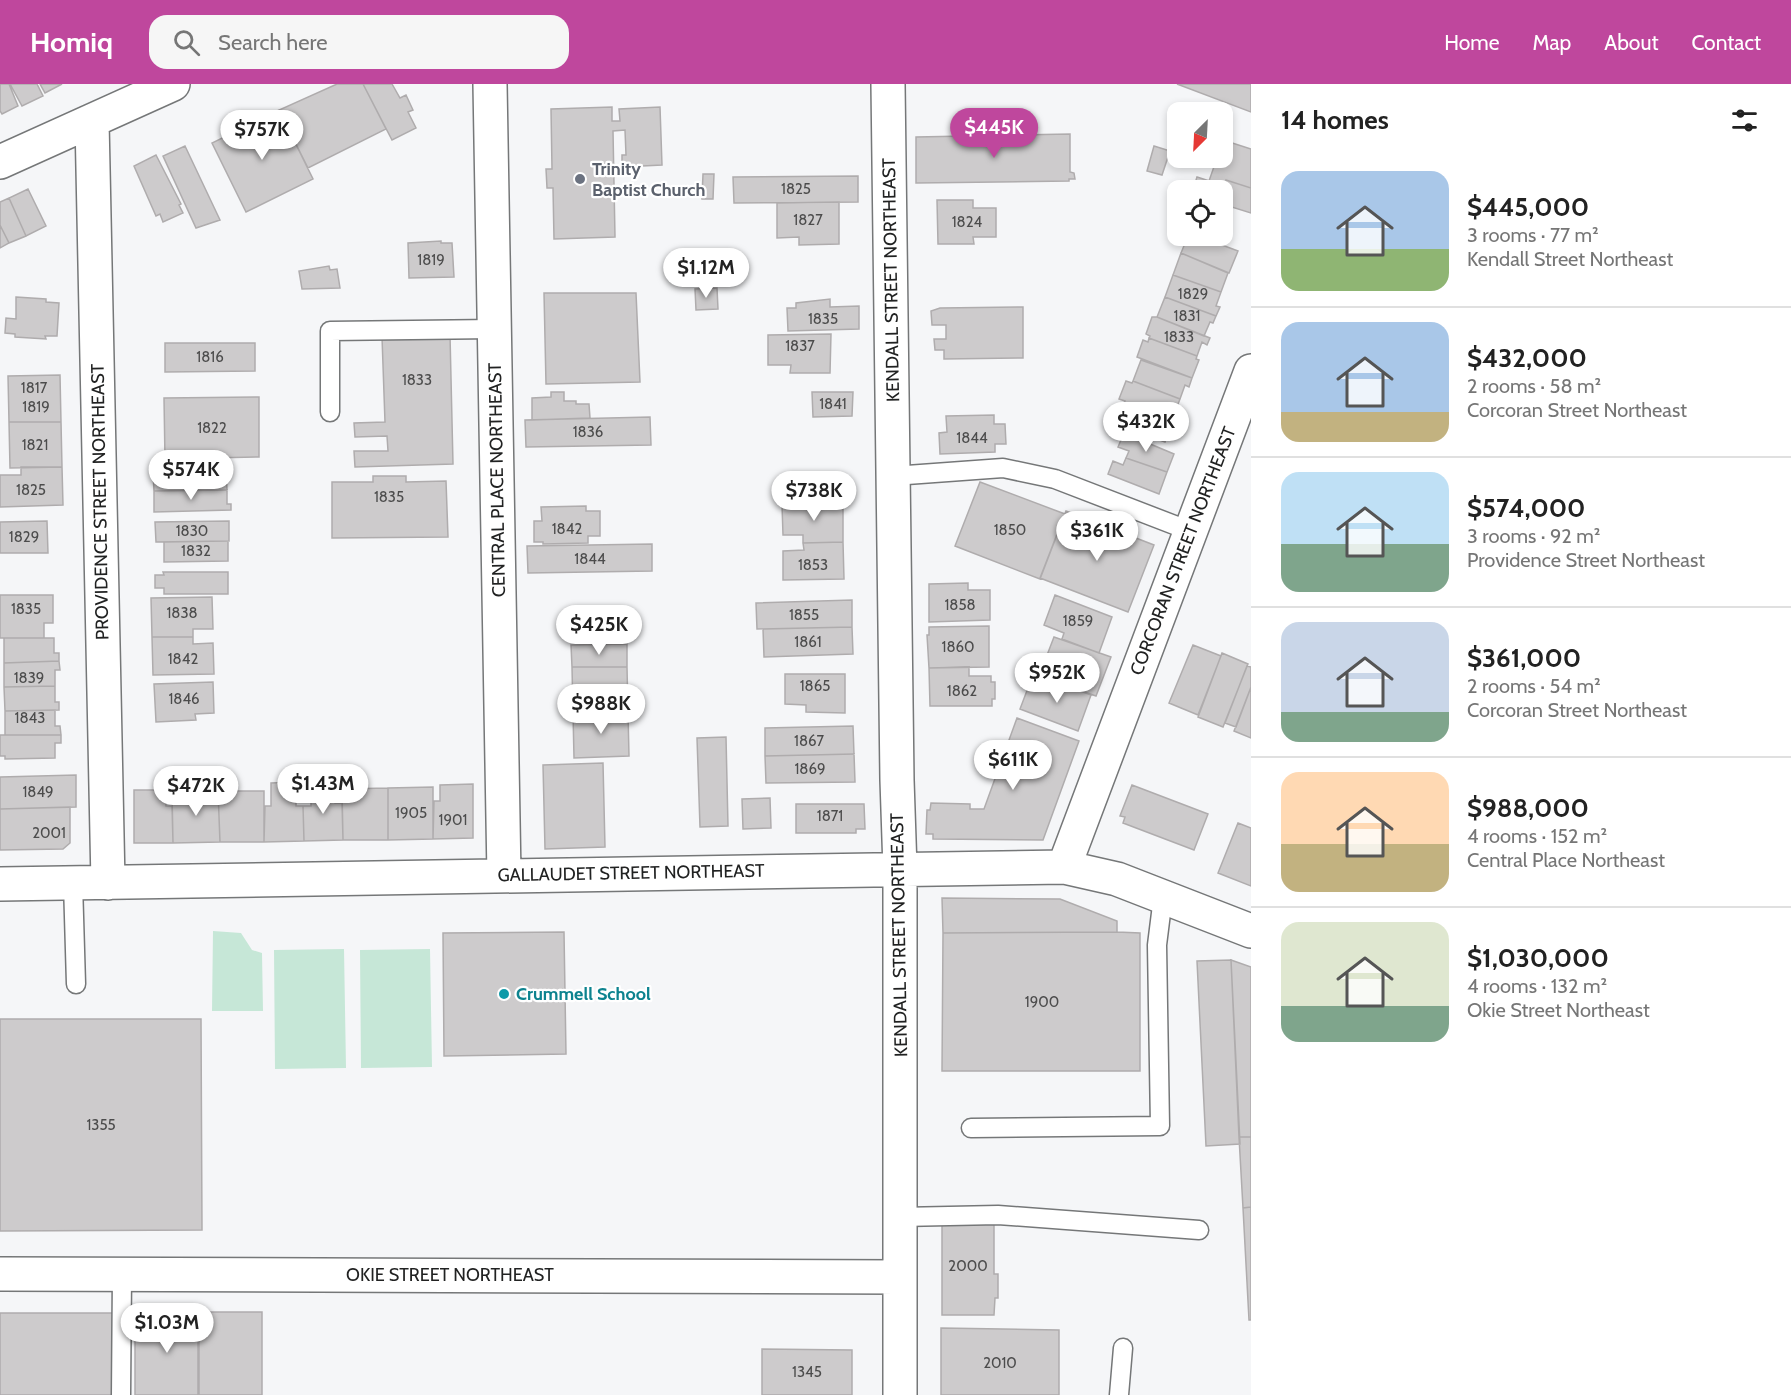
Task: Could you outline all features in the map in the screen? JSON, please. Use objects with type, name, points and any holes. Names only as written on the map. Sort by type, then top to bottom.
[{"type":"street","points":[[0,162],[173,84]]},
{"type":"street","name":"CENTRAL PLACE NORTHEAST","points":[[490,84],[504,876]]},
{"type":"street","name":"KENDALL STREET NORTHEAST","points":[[888,84],[900,869],[900,1395]]},
{"type":"street","name":"PROVIDENCE STREET NORTHEAST","points":[[92,121],[108,883]]},
{"type":"street","name":"CORCORAN STREET NORTHEAST","points":[[1064,867],[1251,371]]},
{"type":"street","name":"GALLAUDET STREET NORTHEAST","points":[[0,884],[1064,867],[1117,879],[1251,931]]},
{"type":"street","name":"OKIE STREET NORTHEAST","points":[[0,1274],[900,1277]]},
{"type":"lane","points":[[330,412],[330,331],[494,329]]},
{"type":"lane","points":[[893,476],[1003,468],[1055,479],[1190,531]]},
{"type":"lane","points":[[73,883],[76,984]]},
{"type":"lane","points":[[971,1128],[1160,1126],[1158,945],[1163,897]]},
{"type":"lane","points":[[900,1217],[998,1215],[1199,1230]]},
{"type":"lane","points":[[121,1395],[122,1274]]},
{"type":"lane","points":[[1119,1395],[1123,1348]]},
{"type":"green space","points":[[213,931],[241,933],[252,950],[262,953],[263,1011],[212,1011]]},
{"type":"green space","points":[[344,949],[346,1068],[275,1069],[274,950]]},
{"type":"green space","points":[[430,949],[432,1067],[361,1068],[360,950]]},
{"type":"building","points":[[0,84],[9,84],[18,106],[2,114],[0,111]]},
{"type":"building","points":[[10,84],[37,84],[43,96],[22,106]]},
{"type":"building","points":[[40,84],[62,84],[45,93]]},
{"type":"building","points":[[337,84],[363,84],[386,129],[308,168],[279,110]]},
{"type":"building","points":[[363,84],[392,84],[400,98],[406,95],[413,110],[408,112],[416,128],[392,140]]},
{"type":"building","points":[[1177,84],[1251,84],[1251,112],[1233,105],[1233,102],[1225,102]]},
{"type":"building","name":"Trinity Baptist Church","points":[[612,107],[612,121],[620,121],[619,109],[660,107],[662,165],[622,167],[622,155],[626,155],[625,130],[613,131],[615,237],[554,239],[553,188],[547,188],[546,169],[552,169],[551,109]]},
{"type":"building","points":[[279,110],[313,179],[246,212],[212,143]]},
{"type":"building","points":[[1070,134],[1070,172],[1074,173],[1075,179],[1069,179],[1069,181],[916,183],[916,137]]},
{"type":"building","points":[[1233,143],[1251,149],[1251,188],[1233,182],[1233,180],[1209,180],[1214,168],[1233,168]]},
{"type":"building","points":[[185,146],[220,220],[196,228],[163,156]]},
{"type":"building","points":[[1154,146],[1167,150],[1167,160],[1162,175],[1147,171]]},
{"type":"building","points":[[156,155],[181,204],[179,205],[183,213],[163,222],[160,214],[156,216],[134,166]]},
{"type":"building","points":[[703,174],[714,174],[713,199],[702,199]]},
{"type":"building","points":[[858,176],[858,202],[734,203],[733,177]]},
{"type":"building","points":[[1233,182],[1251,188],[1251,213],[1233,207]]},
{"type":"building","points":[[28,189],[46,226],[26,236],[9,198]]},
{"type":"building","points":[[9,198],[26,236],[9,243],[0,225],[0,202]]},
{"type":"building","points":[[937,200],[973,200],[973,208],[996,208],[996,237],[973,237],[974,244],[938,244]]},
{"type":"building","points":[[839,202],[839,244],[799,245],[799,237],[777,238],[777,203]]},
{"type":"building","points":[[0,225],[9,243],[0,248]]},
{"type":"building","points":[[441,241],[441,243],[452,243],[454,277],[409,278],[408,243]]},
{"type":"building","points":[[1184,246],[1225,246],[1238,251],[1229,273],[1181,253]]},
{"type":"building","points":[[1181,253],[1228,273],[1221,292],[1173,275]]},
{"type":"building","points":[[329,266],[330,270],[337,269],[340,288],[302,289],[299,271]]},
{"type":"building","points":[[1173,275],[1221,292],[1216,306],[1220,307],[1216,316],[1165,297]]},
{"type":"building","points":[[717,288],[718,309],[696,310],[695,289]]},
{"type":"building","points":[[544,293],[636,293],[640,382],[546,384]]},
{"type":"building","points":[[16,297],[46,299],[46,302],[59,303],[57,336],[45,336],[46,339],[15,337],[15,334],[5,333],[6,318],[16,319]]},
{"type":"building","points":[[1165,297],[1216,316],[1213,323],[1210,322],[1204,336],[1157,317]]},
{"type":"building","points":[[830,299],[830,307],[859,306],[859,329],[788,331],[787,308],[796,308],[796,303]]},
{"type":"building","points":[[1023,307],[1023,358],[944,359],[944,350],[935,350],[934,339],[946,339],[946,325],[932,325],[931,311],[940,308]]},
{"type":"building","points":[[1152,317],[1210,338],[1207,345],[1202,342],[1197,356],[1149,338],[1150,336],[1146,334]]},
{"type":"building","points":[[831,334],[830,373],[790,373],[791,365],[768,365],[768,335]]},
{"type":"building","points":[[450,335],[453,464],[355,467],[354,451],[388,451],[387,436],[355,437],[354,423],[385,422],[382,337]]},
{"type":"building","points":[[1149,338],[1197,356],[1196,359],[1199,360],[1192,378],[1137,357],[1143,340],[1148,342]]},
{"type":"building","points":[[165,343],[255,343],[255,371],[165,372]]},
{"type":"building","points":[[1141,360],[1192,378],[1189,387],[1185,385],[1180,399],[1133,381]]},
{"type":"building","points":[[60,375],[61,422],[9,422],[8,376]]},
{"type":"building","points":[[1126,381],[1132,383],[1133,381],[1180,399],[1175,412],[1179,414],[1176,421],[1124,403],[1125,401],[1119,399]]},
{"type":"building","points":[[551,392],[564,392],[564,401],[589,404],[590,418],[532,420],[532,398],[551,397]]},
{"type":"building","points":[[812,392],[853,392],[852,416],[813,417]]},
{"type":"building","points":[[259,397],[259,457],[165,459],[164,398]]},
{"type":"building","points":[[1124,403],[1176,421],[1173,429],[1170,428],[1165,442],[1117,424]]},
{"type":"building","points":[[994,415],[994,424],[1005,424],[1006,444],[995,444],[995,452],[940,454],[939,433],[947,432],[946,416]]},
{"type":"building","points":[[650,417],[651,445],[526,447],[525,420]]},
{"type":"building","points":[[9,422],[61,422],[62,467],[10,468]]},
{"type":"building","points":[[1124,433],[1174,454],[1167,472],[1126,458],[1129,451],[1118,447]]},
{"type":"building","points":[[1126,458],[1167,472],[1159,494],[1108,474],[1113,461],[1123,465]]},
{"type":"building","points":[[21,467],[62,467],[63,505],[0,507],[0,475],[21,475]]},
{"type":"building","points":[[226,469],[227,490],[154,491],[153,472]]},
{"type":"building","points":[[373,476],[406,476],[406,482],[446,481],[448,537],[332,538],[332,482],[373,482]]},
{"type":"building","points":[[980,482],[1065,514],[1040,579],[955,546]]},
{"type":"building","points":[[227,490],[227,504],[231,504],[231,510],[154,512],[154,491]]},
{"type":"building","points":[[843,504],[843,542],[803,543],[803,535],[783,535],[782,505]]},
{"type":"building","points":[[586,506],[586,511],[600,511],[600,536],[588,536],[588,543],[543,544],[543,542],[534,542],[534,521],[542,521],[541,507]]},
{"type":"building","points":[[1066,511],[1154,545],[1128,612],[1040,578]]},
{"type":"building","points":[[47,521],[48,553],[0,553],[0,522]]},
{"type":"building","points":[[229,521],[229,541],[156,542],[155,522]]},
{"type":"building","points":[[228,541],[228,561],[164,562],[164,542]]},
{"type":"building","points":[[843,542],[844,579],[783,580],[783,551],[804,550],[803,543]]},
{"type":"building","points":[[652,544],[652,571],[528,573],[527,546]]},
{"type":"building","points":[[163,572],[228,572],[228,594],[164,594],[164,588],[155,588],[155,575],[164,575]]},
{"type":"building","points":[[968,583],[968,590],[990,590],[990,620],[929,622],[929,584]]},
{"type":"building","points":[[0,595],[53,595],[53,623],[44,623],[44,638],[0,638]]},
{"type":"building","points":[[1055,595],[1112,617],[1099,653],[1062,639],[1064,633],[1044,625]]},
{"type":"building","points":[[212,597],[213,629],[193,629],[193,637],[152,637],[151,598]]},
{"type":"building","points":[[852,600],[852,627],[757,629],[756,603]]},
{"type":"building","points":[[989,626],[989,667],[929,668],[927,635],[929,635],[929,627]]},
{"type":"building","points":[[852,627],[853,654],[764,657],[763,629]]},
{"type":"building","points":[[152,637],[193,637],[193,644],[213,643],[214,674],[153,675]]},
{"type":"building","points":[[1054,637],[1111,657],[1096,696],[1039,676]]},
{"type":"building","points":[[4,638],[54,638],[54,653],[59,653],[59,661],[4,663]]},
{"type":"building","points":[[627,644],[627,667],[572,667],[571,645]]},
{"type":"building","points":[[1193,645],[1221,656],[1198,715],[1169,703]]},
{"type":"building","points":[[1222,653],[1248,664],[1223,727],[1198,717]]},
{"type":"building","points":[[59,661],[60,670],[55,670],[55,686],[4,687],[4,663]]},
{"type":"building","points":[[1247,666],[1251,667],[1251,687],[1236,727],[1225,723]]},
{"type":"building","points":[[572,667],[627,667],[628,713],[573,713]]},
{"type":"building","points":[[969,667],[969,676],[991,676],[991,682],[995,682],[995,699],[992,699],[992,706],[930,706],[929,668]]},
{"type":"building","points":[[785,674],[845,674],[845,713],[806,712],[806,705],[785,704]]},
{"type":"building","points":[[1031,680],[1052,688],[1054,681],[1091,695],[1078,731],[1020,709]]},
{"type":"building","points":[[213,682],[214,713],[195,714],[196,720],[156,722],[154,684]]},
{"type":"building","points":[[55,686],[55,702],[59,702],[59,710],[5,711],[4,687]]},
{"type":"building","points":[[1251,687],[1251,738],[1234,731]]},
{"type":"building","points":[[55,710],[55,726],[60,726],[61,735],[5,735],[5,711]]},
{"type":"building","points":[[573,713],[628,713],[629,756],[574,758]]},
{"type":"building","points":[[1017,718],[1079,741],[1043,840],[933,839],[933,834],[926,834],[927,810],[930,810],[931,803],[970,804],[970,809],[984,809]]},
{"type":"building","points":[[853,726],[854,754],[765,756],[765,728]]},
{"type":"building","points":[[0,735],[61,735],[61,743],[55,743],[55,758],[5,759],[5,756],[0,756]]},
{"type":"building","points":[[726,737],[728,826],[700,827],[697,738]]},
{"type":"building","points":[[854,754],[855,782],[766,783],[765,756]]},
{"type":"building","points":[[603,763],[605,847],[545,849],[543,765]]},
{"type":"building","points":[[76,775],[76,807],[0,809],[0,777]]},
{"type":"building","points":[[296,782],[296,806],[303,806],[304,841],[264,842],[265,806],[271,806],[271,783]]},
{"type":"building","points":[[311,783],[335,783],[335,803],[342,803],[343,840],[304,841],[303,806],[311,806]]},
{"type":"building","points":[[473,784],[473,838],[433,839],[434,801],[440,801],[440,785]]},
{"type":"building","points":[[1132,785],[1208,814],[1194,850],[1123,823],[1125,817],[1120,816]]},
{"type":"building","points":[[433,787],[433,839],[388,840],[388,788]]},
{"type":"building","points":[[388,788],[388,840],[343,840],[342,789]]},
{"type":"building","points":[[134,790],[165,790],[166,806],[172,806],[173,843],[134,843]]},
{"type":"building","points":[[218,791],[264,791],[264,842],[220,842]]},
{"type":"building","points":[[218,791],[220,842],[173,843],[172,792]]},
{"type":"building","points":[[770,798],[771,828],[743,829],[742,799]]},
{"type":"building","points":[[796,804],[864,804],[865,829],[856,829],[856,833],[796,833]]},
{"type":"building","points":[[70,807],[70,843],[63,849],[0,850],[0,809]]},
{"type":"building","points":[[1238,823],[1251,828],[1251,886],[1218,873]]},
{"type":"building","points":[[942,898],[1060,899],[1117,921],[1117,932],[943,933]]},
{"type":"building","name":"Crummell School","points":[[564,932],[566,1054],[444,1056],[443,933]]},
{"type":"building","points":[[943,933],[1140,933],[1140,1071],[942,1071]]},
{"type":"building","points":[[1231,960],[1251,967],[1251,1137],[1239,1137]]},
{"type":"building","points":[[1231,960],[1240,1144],[1206,1146],[1197,961]]},
{"type":"building","points":[[0,1019],[201,1019],[202,1230],[0,1231]]},
{"type":"building","points":[[1239,1137],[1251,1137],[1251,1207],[1243,1208]]},
{"type":"building","points":[[1251,1207],[1251,1320],[1249,1320],[1243,1208]]},
{"type":"building","points":[[942,1222],[994,1222],[994,1274],[998,1274],[998,1298],[995,1298],[994,1315],[942,1315]]},
{"type":"building","points":[[198,1312],[198,1395],[135,1395],[135,1313]]},
{"type":"building","points":[[199,1312],[262,1312],[262,1395],[199,1395]]},
{"type":"building","points":[[0,1313],[113,1313],[113,1395],[0,1395]]},
{"type":"building","points":[[941,1328],[1059,1330],[1059,1395],[941,1395]]},
{"type":"building","points":[[762,1349],[852,1350],[852,1395],[762,1395]]},
{"type":"place","name":"Trinity Baptist Church","points":[[580,179]]},
{"type":"place","name":"Crummell School","points":[[504,994]]}]
